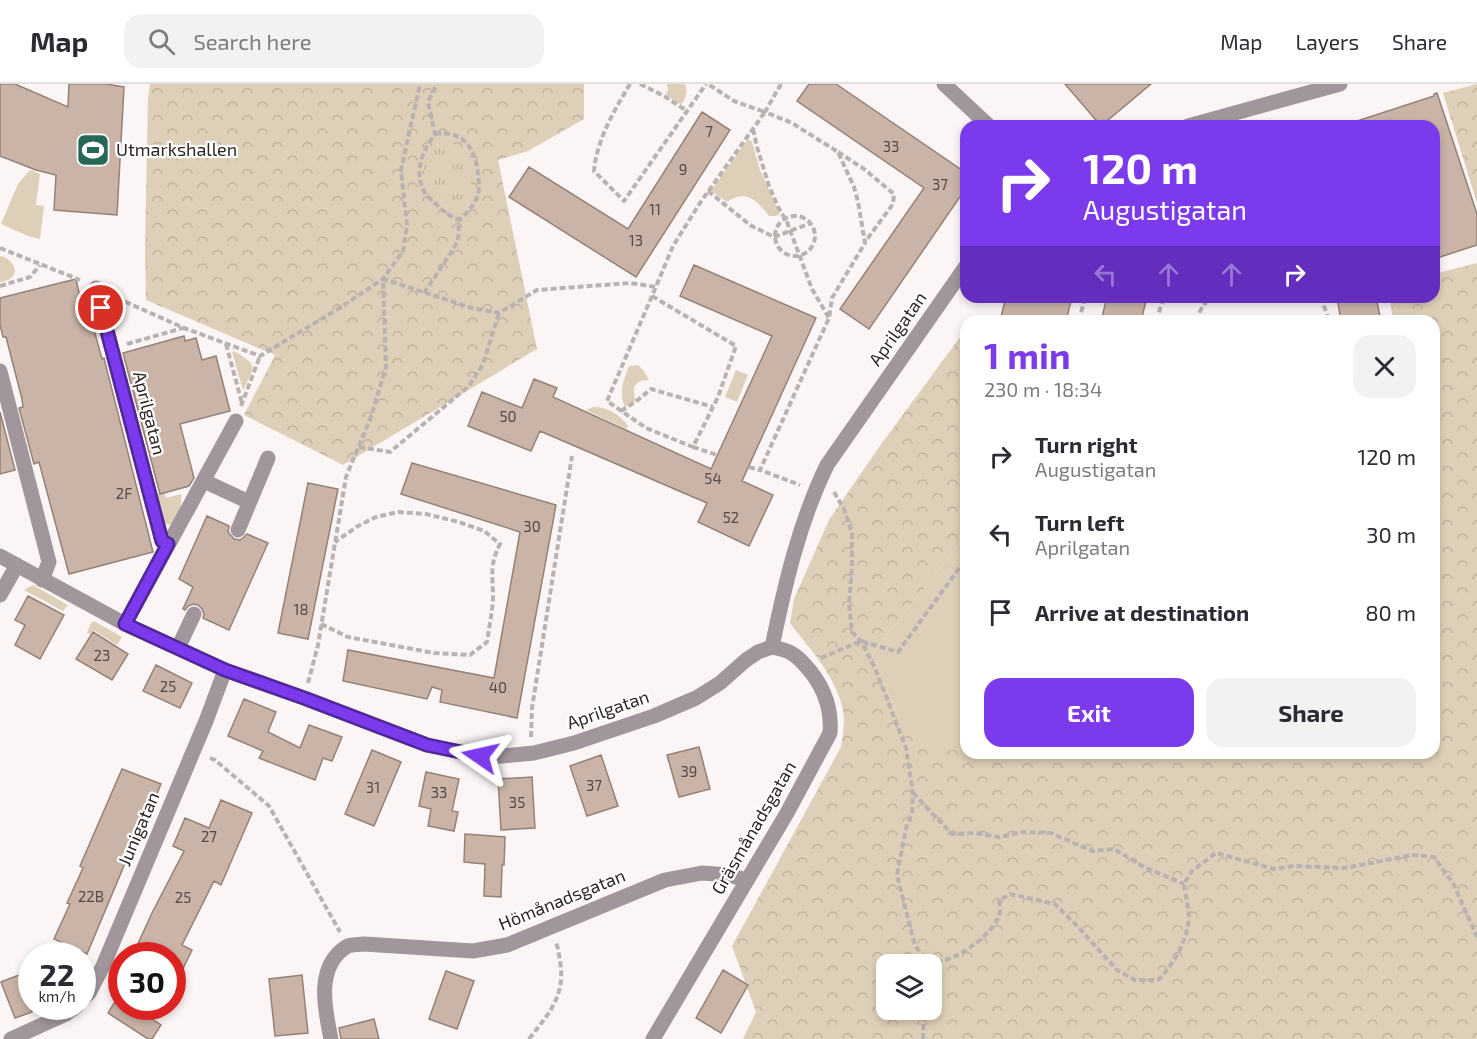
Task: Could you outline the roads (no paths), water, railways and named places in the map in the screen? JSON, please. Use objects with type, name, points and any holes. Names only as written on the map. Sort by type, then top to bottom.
[{"type":"street","points":[[944,84],[982,120]]},
{"type":"street","points":[[1209,120],[1337,84]]},
{"type":"street","name":"Aprilgatan","points":[[0,556],[125,624],[225,670],[427,745],[480,756],[503,756],[530,754],[574,743],[654,716],[689,700],[720,683],[758,652],[772,647],[793,554],[817,485],[827,465],[960,275]]},
{"type":"street","name":"Aprilgatan","points":[[96,288],[162,541],[168,544]]},
{"type":"street","points":[[0,371],[49,562],[42,580]]},
{"type":"street","points":[[125,624],[236,421]]},
{"type":"street","points":[[238,530],[268,458]]},
{"type":"street","points":[[204,481],[249,502]]},
{"type":"street","points":[[0,595],[17,565]]},
{"type":"street","points":[[178,648],[194,614]]},
{"type":"street","name":"Gräsmånadsgatan","points":[[652,1039],[787,813],[830,733],[831,719],[820,685],[796,656],[786,650],[772,647]]},
{"type":"street","name":"Junigatan","points":[[96,980],[225,670]]},
{"type":"street","name":"Hömånadsgatan","points":[[331,1039],[324,989],[328,971],[335,957],[347,946],[364,944],[473,951],[507,945],[665,880],[702,873],[729,875],[746,880]]},
{"type":"street","points":[[11,1039],[54,1020]]},
{"type":"place","name":"Utmarkshallen","points":[[93,150]]}]
